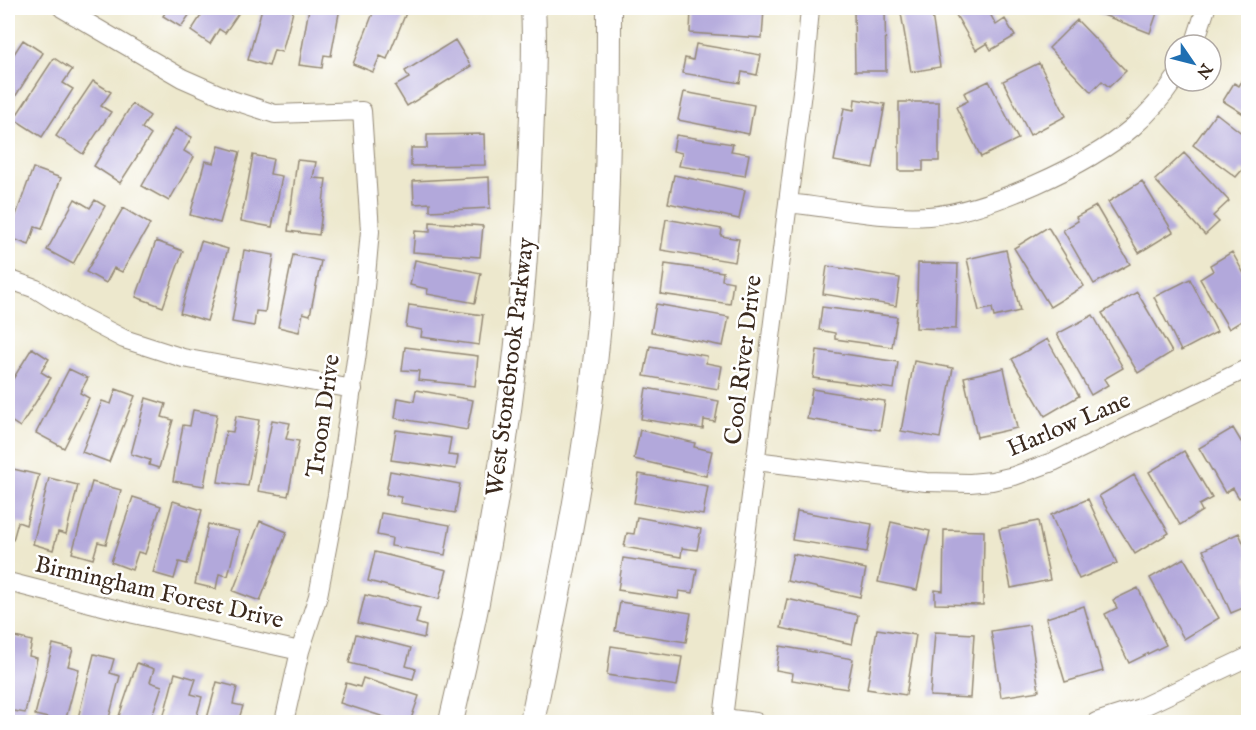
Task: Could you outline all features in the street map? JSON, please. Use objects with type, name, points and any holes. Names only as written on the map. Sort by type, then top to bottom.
[{"type":"street","name":"Troon Drive","points":[[62,8],[182,78],[232,100],[274,114],[362,111],[370,231],[352,389],[337,495],[318,596],[300,651],[284,723]]},
{"type":"street","name":"West Stonebrook Parkway","points":[[451,723],[478,609],[510,416],[529,215],[533,8]]},
{"type":"street","points":[[532,723],[570,537],[600,313],[609,162],[609,8]]},
{"type":"street","name":"Cool River Drive","points":[[756,723],[723,718],[788,203],[810,8]]},
{"type":"street","points":[[1198,33],[1206,8]]},
{"type":"street","points":[[788,203],[905,216],[949,213],[992,202],[1082,160],[1117,139],[1149,112],[1164,93]]},
{"type":"street","points":[[8,279],[36,289],[78,315],[124,339],[183,358],[352,389]]},
{"type":"street","name":"Harlow Lane","points":[[755,460],[926,482],[949,484],[992,481],[1025,473],[1055,461],[1248,369]]},
{"type":"street","name":"Birmingham Forest Drive","points":[[8,582],[134,614],[300,651]]},
{"type":"street","points":[[1096,723],[1140,708],[1248,657]]},
{"type":"building","points":[[168,8],[194,8],[181,27],[163,16]]},
{"type":"building","points":[[206,8],[242,8],[225,33],[219,29],[210,44],[191,31]]},
{"type":"building","points":[[262,8],[294,8],[282,52],[274,50],[269,66],[248,60]]},
{"type":"building","points":[[309,8],[340,8],[331,56],[324,55],[322,68],[299,65]]},
{"type":"building","points":[[375,8],[408,8],[387,59],[380,56],[373,72],[353,64]]},
{"type":"building","points":[[691,8],[764,9],[762,38],[690,33]]},
{"type":"building","points":[[885,8],[886,71],[855,71],[854,9]]},
{"type":"building","points":[[907,8],[931,8],[940,67],[911,72],[901,13],[907,12]]},
{"type":"building","points":[[952,8],[987,8],[996,25],[1005,19],[1015,36],[991,50],[987,43],[976,50]]},
{"type":"building","points":[[1085,8],[1152,8],[1158,10],[1150,33]]},
{"type":"building","points":[[1077,20],[1126,71],[1109,87],[1102,81],[1091,92],[1049,48]]},
{"type":"building","points":[[23,40],[43,53],[8,108],[8,50],[14,54]]},
{"type":"building","points":[[455,40],[471,66],[407,106],[395,86],[409,78],[405,71]]},
{"type":"building","points":[[696,44],[761,55],[757,75],[742,72],[740,83],[682,73],[685,58],[693,60]]},
{"type":"building","points":[[54,58],[72,70],[63,83],[73,89],[42,137],[14,119]]},
{"type":"building","points":[[1039,63],[1066,116],[1030,135],[1003,81]]},
{"type":"building","points":[[1248,71],[1248,117],[1223,101],[1234,83],[1239,86]]},
{"type":"building","points":[[93,81],[111,92],[101,106],[111,112],[83,154],[56,136]]},
{"type":"building","points":[[989,81],[1018,139],[981,157],[956,107],[968,101],[964,93]]},
{"type":"building","points":[[684,92],[754,105],[749,134],[678,120]]},
{"type":"building","points":[[855,99],[885,104],[873,168],[834,161],[844,108],[854,110]]},
{"type":"building","points":[[899,102],[939,102],[939,161],[923,161],[923,171],[899,171]]},
{"type":"building","points":[[132,104],[150,116],[142,128],[151,135],[120,183],[94,166]]},
{"type":"building","points":[[1216,113],[1248,138],[1248,174],[1242,170],[1236,177],[1193,145]]},
{"type":"building","points":[[175,128],[192,137],[184,151],[194,157],[169,201],[142,186]]},
{"type":"building","points":[[484,134],[485,165],[411,166],[411,148],[427,148],[427,135]]},
{"type":"building","points":[[676,135],[733,144],[731,151],[749,154],[745,176],[679,166],[682,153],[673,151]]},
{"type":"building","points":[[219,146],[240,152],[220,223],[190,215],[205,161],[214,163]]},
{"type":"building","points":[[1184,153],[1229,201],[1213,216],[1219,222],[1205,235],[1155,180]]},
{"type":"building","points":[[253,155],[273,159],[270,174],[282,176],[272,227],[241,221]]},
{"type":"building","points":[[297,160],[316,162],[313,178],[326,179],[319,235],[288,231]]},
{"type":"building","points":[[33,168],[61,178],[42,229],[35,227],[29,245],[8,237]]},
{"type":"building","points":[[674,175],[745,190],[739,219],[668,203]]},
{"type":"building","points":[[489,177],[490,208],[430,211],[430,203],[414,204],[413,181]]},
{"type":"building","points":[[1142,181],[1173,232],[1139,253],[1108,202]]},
{"type":"building","points":[[75,199],[90,208],[95,200],[105,206],[73,264],[47,250]]},
{"type":"building","points":[[1096,206],[1130,264],[1094,284],[1063,230],[1078,221],[1076,217]]},
{"type":"building","points":[[123,208],[150,224],[122,272],[114,268],[106,283],[86,272]]},
{"type":"building","points":[[666,219],[722,229],[721,236],[739,239],[735,262],[661,250]]},
{"type":"building","points":[[430,222],[483,226],[480,257],[413,252],[415,231],[430,232]]},
{"type":"building","points":[[1048,227],[1084,286],[1050,307],[1014,248]]},
{"type":"building","points":[[156,241],[183,251],[163,307],[136,297]]},
{"type":"building","points":[[201,241],[228,249],[207,321],[180,313]]},
{"type":"building","points":[[244,250],[274,255],[265,312],[256,311],[254,326],[232,322]]},
{"type":"building","points":[[1006,250],[1020,311],[994,317],[992,308],[979,311],[967,259]]},
{"type":"building","points":[[1232,252],[1248,281],[1248,317],[1229,329],[1200,279],[1213,271],[1210,265]]},
{"type":"building","points":[[293,255],[321,261],[310,315],[303,313],[299,332],[278,327]]},
{"type":"building","points":[[415,260],[481,273],[475,303],[427,294],[428,289],[410,285]]},
{"type":"building","points":[[918,263],[958,264],[956,329],[916,328]]},
{"type":"building","points":[[665,264],[723,272],[722,280],[733,282],[730,304],[661,294]]},
{"type":"building","points":[[827,266],[900,278],[896,306],[823,294]]},
{"type":"building","points":[[1190,279],[1217,332],[1181,351],[1154,297]]},
{"type":"building","points":[[1137,292],[1172,352],[1138,373],[1102,313]]},
{"type":"building","points":[[656,304],[729,317],[723,346],[651,332]]},
{"type":"building","points":[[409,305],[483,315],[479,345],[421,337],[422,330],[406,327]]},
{"type":"building","points":[[822,307],[897,317],[892,347],[835,339],[835,333],[819,330]]},
{"type":"building","points":[[1093,315],[1123,368],[1104,379],[1108,385],[1091,395],[1057,334]]},
{"type":"building","points":[[1047,339],[1079,396],[1045,416],[1012,359]]},
{"type":"building","points":[[650,346],[707,356],[706,363],[722,366],[718,389],[644,376]]},
{"type":"building","points":[[405,347],[478,356],[475,386],[418,380],[419,371],[402,370]]},
{"type":"building","points":[[32,348],[49,359],[41,372],[51,378],[20,427],[8,419],[8,387]]},
{"type":"building","points":[[817,350],[898,362],[894,389],[813,378]]},
{"type":"building","points":[[914,361],[953,368],[940,438],[901,431]]},
{"type":"building","points":[[1004,368],[1017,428],[977,437],[964,377]]},
{"type":"building","points":[[69,369],[88,378],[80,393],[89,398],[64,448],[36,433]]},
{"type":"building","points":[[646,388],[719,401],[715,422],[704,420],[703,429],[641,419]]},
{"type":"building","points":[[116,389],[135,396],[109,462],[82,452],[102,401],[111,404]]},
{"type":"building","points":[[812,389],[885,401],[880,430],[807,419]]},
{"type":"building","points":[[416,390],[473,400],[467,430],[395,418],[398,398],[414,401]]},
{"type":"building","points":[[146,398],[166,404],[162,417],[173,420],[159,468],[149,465],[150,460],[131,454]]},
{"type":"building","points":[[193,410],[217,414],[204,486],[173,481],[183,425],[190,426]]},
{"type":"building","points":[[236,416],[259,420],[248,486],[218,482],[226,431],[233,432]]},
{"type":"building","points":[[272,420],[290,423],[286,439],[299,441],[288,496],[258,491]]},
{"type":"building","points":[[1233,428],[1248,453],[1248,492],[1239,498],[1233,488],[1225,493],[1199,448]]},
{"type":"building","points":[[396,430],[451,438],[448,455],[458,456],[456,469],[391,460]]},
{"type":"building","points":[[640,430],[695,443],[694,447],[712,451],[706,476],[634,459]]},
{"type":"building","points":[[1184,451],[1212,498],[1199,505],[1202,511],[1180,525],[1149,472]]},
{"type":"building","points":[[9,468],[39,475],[26,525],[18,522],[13,540],[8,539]]},
{"type":"building","points":[[390,471],[460,484],[455,513],[400,503],[401,497],[386,494]]},
{"type":"building","points":[[639,474],[708,486],[703,515],[634,503]]},
{"type":"building","points":[[1134,475],[1169,533],[1135,554],[1099,496]]},
{"type":"building","points":[[49,478],[78,485],[66,534],[58,532],[53,550],[33,544]]},
{"type":"building","points":[[92,482],[121,490],[106,544],[98,542],[93,559],[72,553]]},
{"type":"building","points":[[133,497],[161,506],[145,554],[138,552],[132,570],[111,562]]},
{"type":"building","points":[[1088,499],[1117,563],[1079,579],[1051,515]]},
{"type":"building","points":[[173,501],[202,510],[187,564],[179,562],[174,579],[153,573]]},
{"type":"building","points":[[797,511],[872,524],[867,552],[792,540]]},
{"type":"building","points":[[381,513],[450,525],[445,555],[391,546],[392,538],[377,535]]},
{"type":"building","points":[[637,517],[701,529],[697,550],[682,548],[681,557],[624,547],[627,533],[634,534]]},
{"type":"building","points":[[260,521],[287,532],[260,601],[233,591]]},
{"type":"building","points":[[1038,521],[1050,580],[1011,588],[999,529]]},
{"type":"building","points":[[891,522],[930,531],[917,590],[878,582]]},
{"type":"building","points":[[208,524],[239,531],[228,576],[219,574],[216,589],[195,584]]},
{"type":"building","points":[[944,530],[984,531],[983,605],[935,604],[935,590],[943,591]]},
{"type":"building","points":[[1239,533],[1248,554],[1248,606],[1231,613],[1203,550]]},
{"type":"building","points":[[375,552],[447,570],[439,599],[368,581]]},
{"type":"building","points":[[793,554],[866,569],[860,597],[787,581]]},
{"type":"building","points":[[623,558],[697,569],[693,593],[679,591],[678,599],[618,590]]},
{"type":"building","points":[[1184,558],[1219,618],[1184,639],[1150,578]]},
{"type":"building","points":[[1138,588],[1166,645],[1129,663],[1105,614],[1117,608],[1113,600]]},
{"type":"building","points":[[365,595],[420,608],[416,623],[426,626],[424,638],[358,623]]},
{"type":"building","points":[[787,599],[858,615],[852,644],[781,628]]},
{"type":"building","points":[[620,602],[691,613],[686,642],[615,631]]},
{"type":"building","points":[[1084,606],[1103,671],[1065,682],[1046,618]]},
{"type":"building","points":[[1029,625],[1039,691],[1001,697],[991,631]]},
{"type":"building","points":[[877,629],[916,635],[906,695],[867,689]]},
{"type":"building","points":[[935,632],[974,634],[970,698],[930,696]]},
{"type":"building","points":[[356,634],[411,648],[406,666],[416,669],[413,679],[349,663]]},
{"type":"building","points":[[11,636],[32,641],[29,656],[37,658],[25,713],[8,710],[8,652]]},
{"type":"building","points":[[53,644],[73,649],[68,666],[79,669],[65,722],[35,715]]},
{"type":"building","points":[[611,646],[682,657],[677,686],[607,675]]},
{"type":"building","points":[[780,646],[853,659],[847,689],[792,680],[793,673],[776,670]]},
{"type":"building","points":[[94,654],[114,659],[110,673],[120,676],[108,722],[78,718]]},
{"type":"building","points":[[137,663],[154,669],[150,682],[162,686],[150,722],[117,722]]},
{"type":"building","points":[[175,673],[196,679],[191,694],[202,697],[195,722],[162,722]]},
{"type":"building","points":[[363,678],[419,696],[410,722],[400,722],[340,703],[346,683],[360,687]]},
{"type":"building","points":[[217,682],[237,687],[233,704],[243,706],[238,722],[206,722]]},
{"type":"building","points":[[1248,715],[1248,722],[1233,722]]}]
